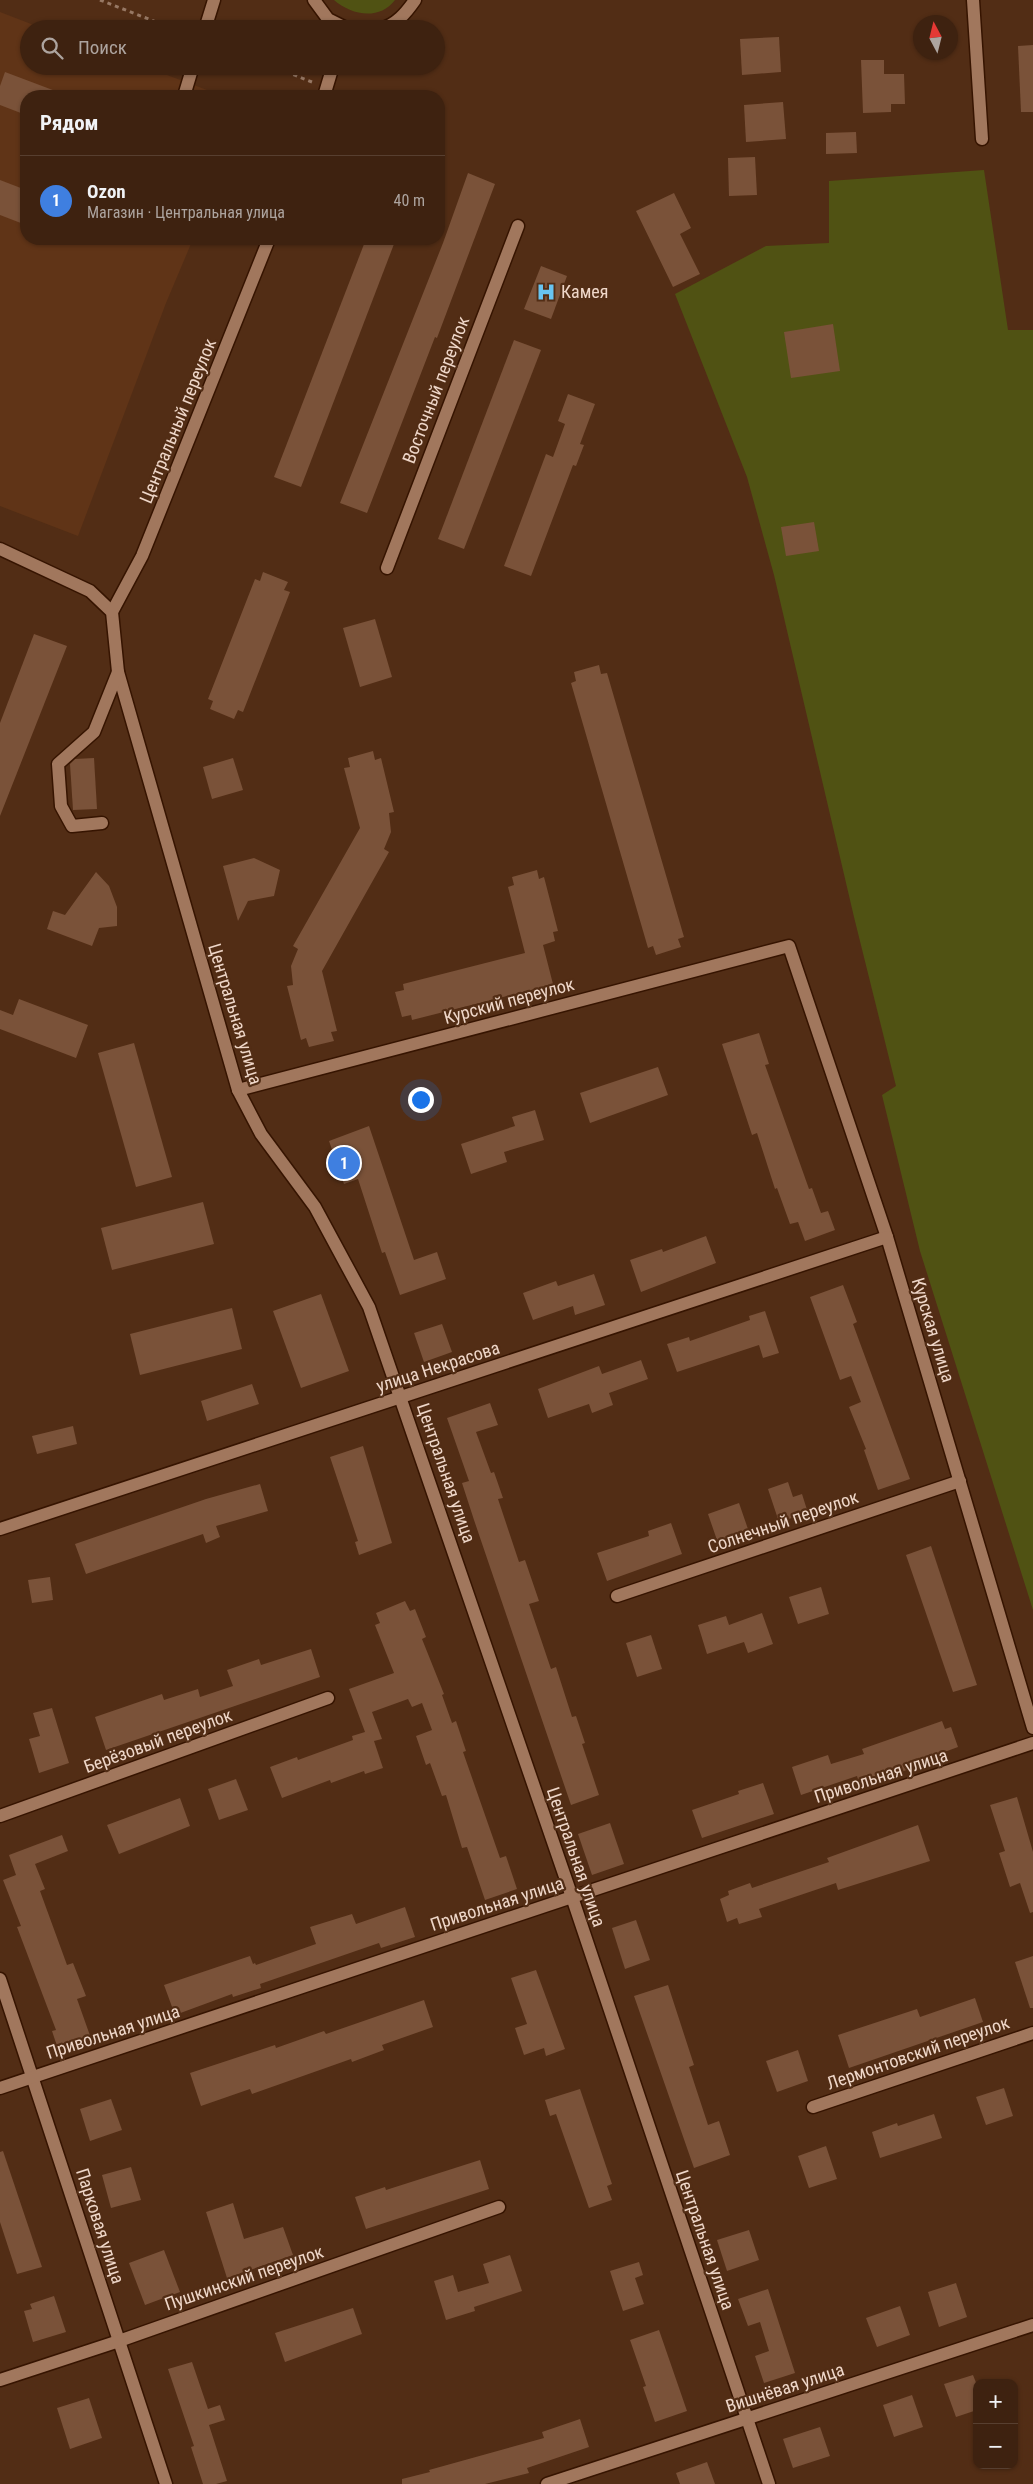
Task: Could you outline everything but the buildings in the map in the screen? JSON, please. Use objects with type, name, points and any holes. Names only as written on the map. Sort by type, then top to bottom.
[{"type":"street","points":[[208,20],[214,0]]},
{"type":"street","points":[[314,0],[330,20]]},
{"type":"street","points":[[398,20],[405,15],[415,0]]},
{"type":"street","points":[[973,0],[982,138]]},
{"type":"street","points":[[186,90],[190,75]]},
{"type":"street","points":[[326,90],[330,75]]},
{"type":"street","name":"Восточный переулок","points":[[387,568],[518,226]]},
{"type":"street","name":"Центральный переулок","points":[[112,612],[142,556],[267,245]]},
{"type":"street","points":[[0,549],[90,591],[112,612]]},
{"type":"street","name":"Центральная улица","points":[[112,612],[118,672],[238,1090],[262,1134],[315,1207],[369,1307],[572,1897],[769,2484]]},
{"type":"street","points":[[102,824],[72,826],[61,806],[58,764],[94,732],[118,672]]},
{"type":"street","name":"Курский переулок","points":[[238,1090],[789,946]]},
{"type":"street","name":"Курская улица","points":[[789,946],[887,1238],[1033,1728]]},
{"type":"street","name":"улица Некрасова","points":[[0,1529],[887,1238]]},
{"type":"street","name":"Солнечный переулок","points":[[617,1596],[960,1482]]},
{"type":"street","name":"Берёзовый переулок","points":[[0,1816],[328,1698]]},
{"type":"street","name":"Привольная улица","points":[[0,2088],[1033,1744]]},
{"type":"street","name":"Парковая улица","points":[[0,1979],[166,2484]]},
{"type":"street","name":"Лермонтовский переулок","points":[[813,2107],[1033,2033]]},
{"type":"street","name":"Пушкинский переулок","points":[[0,2380],[119,2341],[499,2208]]},
{"type":"street","name":"Вишнёвая улица","points":[[547,2484],[1033,2325]]},
{"type":"path","points":[[100,0],[151,20]]},
{"type":"path","points":[[290,75],[321,90]]},
{"type":"shaded area","points":[[334,0],[395,0],[381,11],[365,14],[348,9]]},
{"type":"shaded area","points":[[0,12],[21,20],[20,75],[167,75],[207,90],[20,90],[20,245],[190,245],[166,303],[78,536],[0,506]]},
{"type":"shaded area","points":[[984,170],[1008,330],[1033,330],[1033,1610],[920,1251],[882,1095],[896,1086],[854,917],[774,575],[747,477],[675,294],[766,246],[829,243],[829,181]]},
{"type":"place","name":"Камея","points":[[546,292]]},
{"type":"place","name":"Ozon","points":[[344,1163]]}]
